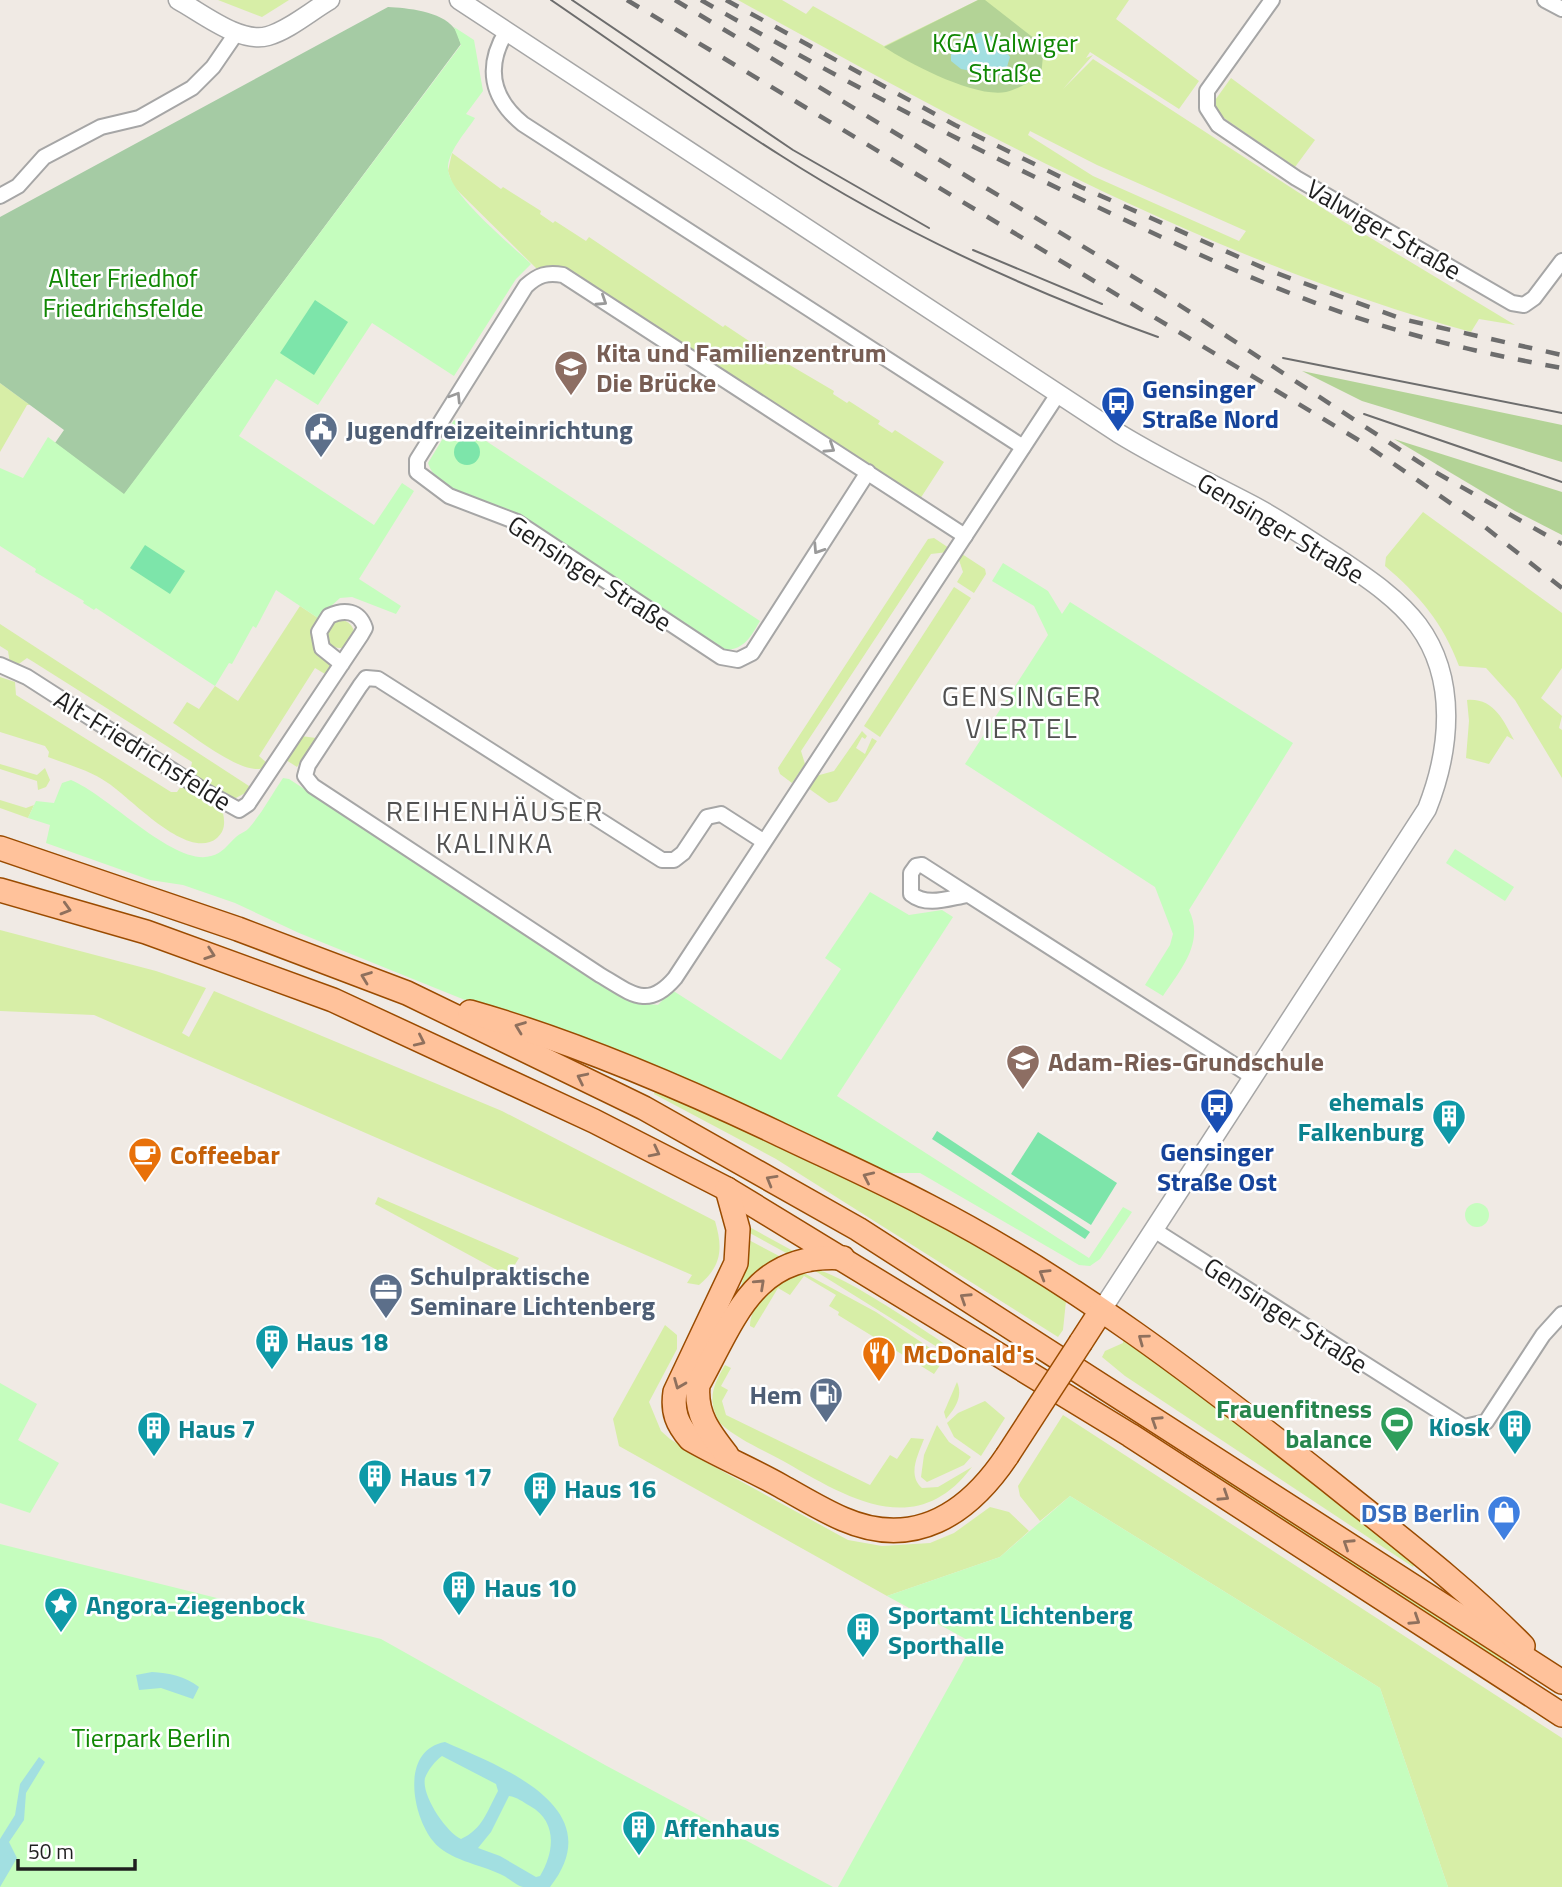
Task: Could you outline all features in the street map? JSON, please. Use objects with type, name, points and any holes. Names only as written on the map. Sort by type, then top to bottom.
[{"type":"main road","points":[[0,848],[238,929],[407,993],[509,1023],[709,1101],[930,1206],[1101,1311],[1275,1438],[1429,1561],[1501,1623],[1557,1679]]},
{"type":"main road","points":[[0,890],[146,932],[332,1000],[594,1121],[727,1189],[845,1258],[1130,1435],[1562,1715]]},
{"type":"main road","points":[[407,993],[643,1108],[858,1229],[1557,1679]]},
{"type":"main road","points":[[727,1189],[738,1229],[736,1263],[722,1297],[678,1382],[673,1405],[678,1424],[690,1438],[842,1519],[881,1530],[911,1529],[948,1517],[965,1506],[996,1472],[1101,1311]]},
{"type":"main road","points":[[729,1457],[706,1428],[697,1402],[698,1385],[754,1287],[789,1265],[822,1257],[845,1258]]},
{"type":"street","points":[[178,0],[237,32],[258,37],[273,34],[330,0]]},
{"type":"street","name":"Gensinger Straße","points":[[458,0],[1159,459],[1255,507],[1369,579],[1418,624],[1439,669],[1444,689],[1446,733],[1439,778],[1427,809],[1101,1311]]},
{"type":"street","name":"Valwiger Straße","points":[[1272,0],[1207,91],[1207,108],[1218,125],[1296,178],[1512,303],[1524,305],[1534,298],[1562,261]]},
{"type":"street","points":[[0,196],[18,186],[44,158],[101,127],[139,118],[192,88],[214,67],[237,32]]},
{"type":"street","points":[[506,32],[494,51],[494,79],[499,96],[509,112],[1023,447]]},
{"type":"street","name":"Gensinger Straße","points":[[868,472],[752,653],[738,660],[721,657],[517,522],[449,496],[417,472],[417,460],[526,286],[537,276],[551,272],[563,275],[868,472],[965,536]]},
{"type":"street","points":[[763,841],[721,814],[707,817],[674,860],[662,860],[378,679],[366,678],[308,765],[305,775],[313,786],[636,996],[652,997],[668,986],[1058,394]]},
{"type":"street","name":"Alt-Friedrichsfelde","points":[[0,665],[27,677],[203,790],[239,810],[248,804],[342,664]]},
{"type":"street","points":[[967,895],[1253,1077]]},
{"type":"street","name":"Gensinger Straße","points":[[1154,1230],[1464,1427],[1486,1422],[1541,1337],[1562,1314]]},
{"type":"green space","points":[[218,0],[289,0],[262,17]]},
{"type":"green space","name":"KGA Valwiger Straße","points":[[738,0],[782,0],[806,14],[813,6],[884,46],[978,0],[1129,0],[1116,19],[1199,81],[1179,109],[1090,52],[1086,58],[1093,55],[1063,89],[1093,59],[1341,220],[1515,325],[1479,319],[1471,332],[1374,302],[1279,268],[1095,188],[916,97]],"holes":[[[1030,131],[1097,165],[1246,231],[1239,241],[1093,176],[1028,135]]]},
{"type":"green space","points":[[978,0],[985,0],[1044,46],[1041,76],[1006,92],[978,90],[943,78],[884,47]]},
{"type":"green space","name":"Alter Friedhof Friedrichsfelde","points":[[388,7],[404,8],[441,18],[455,30],[461,44],[124,495],[55,443],[64,430],[0,383],[0,217]]},
{"type":"green space","points":[[454,27],[474,40],[483,91],[466,114],[475,118],[452,153],[448,166],[450,177],[468,203],[531,264],[516,279],[454,376],[372,323],[318,405],[276,379],[239,436],[374,525],[402,483],[414,491],[359,579],[401,606],[396,614],[352,597],[340,598],[318,618],[276,590],[256,628],[253,626],[232,664],[229,663],[215,686],[96,608],[94,610],[83,603],[84,601],[35,572],[36,569],[0,546],[0,468],[23,478],[48,437],[124,494],[461,45]]},
{"type":"green space","points":[[1231,78],[1315,140],[1295,167],[1218,114],[1213,103]]},
{"type":"green space","points":[[452,153],[501,189],[503,187],[541,211],[540,214],[553,223],[555,221],[586,241],[589,237],[723,327],[725,325],[755,345],[757,341],[789,362],[788,364],[834,391],[833,394],[880,421],[878,424],[892,433],[895,430],[944,462],[920,499],[570,274],[538,270],[453,186],[448,171]]},
{"type":"green space","points":[[315,300],[348,322],[314,375],[280,353]]},
{"type":"green space","points":[[1302,371],[1562,425],[1562,462],[1362,401]]},
{"type":"green space","points":[[0,383],[30,405],[27,405],[0,452]]},
{"type":"green space","points":[[454,420],[760,621],[750,637],[738,647],[726,650],[508,509],[462,495],[441,482],[428,463]]},
{"type":"green space","points":[[467,439],[476,443],[480,452],[476,461],[467,465],[458,461],[454,452],[458,443]]},
{"type":"green space","points":[[1394,439],[1562,492],[1562,535],[1515,511]]},
{"type":"green space","points":[[1423,512],[1562,613],[1562,668],[1541,698],[1562,716],[1559,728],[1562,730],[1562,778],[1515,700],[1486,668],[1459,666],[1438,623],[1409,588],[1385,566],[1386,557]]},
{"type":"green space","points":[[934,538],[949,548],[948,552],[931,554],[801,751],[805,764],[792,783],[780,774],[778,768],[928,539]]},
{"type":"green space","points":[[145,545],[185,571],[170,594],[130,568]]},
{"type":"green space","points":[[962,554],[985,569],[986,574],[974,593],[957,582],[963,572],[959,560]]},
{"type":"green space","points":[[1003,563],[1048,591],[1062,614],[1070,602],[1293,743],[1189,910],[1193,922],[1192,945],[1183,966],[1163,996],[1145,985],[1170,945],[1173,934],[1155,887],[965,764],[1048,635],[1034,606],[992,581]]},
{"type":"green space","points":[[954,587],[971,598],[880,737],[864,726]]},
{"type":"green space","points":[[300,606],[318,618],[318,643],[331,665],[325,674],[315,668],[259,756],[267,763],[265,767],[245,767],[232,761],[173,723],[187,702],[199,709],[215,686],[238,701]]},
{"type":"green space","points":[[340,620],[350,624],[354,634],[350,644],[340,648],[330,644],[326,634],[330,624]]},
{"type":"green space","points":[[0,624],[249,786],[249,791],[234,799],[190,773],[192,762],[32,661],[27,658],[16,666],[10,663],[8,651],[0,646]]},
{"type":"green space","points":[[0,677],[15,682],[16,695],[171,792],[177,792],[181,786],[223,813],[222,833],[205,843],[191,842],[160,825],[101,778],[48,757],[49,752],[45,746],[0,732]]},
{"type":"green space","points":[[1467,700],[1476,700],[1491,707],[1514,740],[1507,736],[1489,764],[1466,758],[1469,721]]},
{"type":"green space","points":[[862,731],[867,736],[865,739],[862,737],[856,748],[865,754],[872,738],[877,741],[837,801],[829,803],[808,788],[816,776],[834,771]]},
{"type":"green space","points":[[301,736],[316,738],[297,767],[286,760]]},
{"type":"green space","points":[[0,764],[37,775],[45,768],[50,780],[46,787],[38,790],[37,781],[0,769]]},
{"type":"green space","points":[[283,778],[289,779],[631,1002],[658,1005],[672,990],[781,1060],[841,969],[825,958],[870,892],[909,915],[942,910],[953,917],[837,1096],[1089,1258],[1123,1207],[1132,1212],[1100,1259],[1090,1266],[1079,1265],[920,1173],[881,1173],[632,1063],[460,998],[299,933],[235,903],[183,885],[150,880],[46,843],[50,825],[28,818],[36,801],[54,803],[62,783],[71,780],[179,851],[196,857],[211,856],[222,851],[248,829]]},
{"type":"green space","points":[[0,800],[26,808],[34,805],[28,818],[0,808]]},
{"type":"green space","points":[[1455,849],[1514,887],[1505,901],[1446,863]]},
{"type":"green space","points":[[0,930],[156,971],[206,988],[182,1033],[189,1037],[214,991],[502,1111],[715,1221],[720,1248],[716,1264],[699,1285],[687,1283],[692,1275],[94,1015],[0,1011]]},
{"type":"green space","points":[[655,1090],[814,1160],[967,1241],[1066,1301],[1063,1330],[1058,1337],[776,1159],[654,1094]]},
{"type":"green space","points":[[937,1131],[1090,1232],[1085,1239],[932,1139]]},
{"type":"green space","points":[[1038,1132],[1117,1183],[1091,1225],[1011,1174]]},
{"type":"green space","points":[[378,1197],[519,1258],[508,1276],[375,1204]]},
{"type":"green space","points":[[1477,1203],[1486,1206],[1489,1215],[1486,1224],[1477,1227],[1468,1224],[1465,1215],[1468,1206]]},
{"type":"green space","points":[[744,1224],[795,1252],[788,1254],[746,1231]]},
{"type":"green space","points":[[747,1239],[781,1257],[768,1263],[740,1291],[748,1259]]},
{"type":"green space","points":[[812,1269],[825,1272],[863,1291],[957,1352],[950,1355]]},
{"type":"green space","points":[[804,1273],[876,1312],[945,1358],[934,1374],[838,1315],[839,1312],[829,1306],[836,1295],[804,1276],[790,1295],[778,1288],[754,1328],[750,1326],[756,1305],[770,1286],[781,1278]]},
{"type":"green space","points":[[665,1325],[677,1335],[677,1349],[649,1402],[661,1431],[711,1465],[848,1540],[882,1546],[930,1543],[954,1533],[990,1507],[1009,1512],[1029,1531],[1000,1557],[887,1596],[619,1446],[613,1419]]},
{"type":"green space","points":[[1123,1338],[1171,1370],[1416,1562],[1413,1567],[1125,1376],[1102,1357],[1105,1351],[1123,1343]]},
{"type":"green space","points":[[725,1365],[731,1368],[721,1386],[728,1390],[722,1401],[726,1415],[870,1485],[890,1455],[897,1459],[911,1438],[924,1439],[914,1471],[922,1488],[938,1487],[972,1467],[950,1490],[928,1502],[905,1507],[881,1506],[857,1499],[751,1444],[720,1423],[712,1401],[717,1380]]},
{"type":"green space","points":[[957,1382],[958,1401],[946,1419],[944,1412]]},
{"type":"green space","points":[[0,1383],[37,1404],[18,1440],[59,1463],[30,1513],[0,1503]]},
{"type":"green space","points":[[985,1401],[1005,1418],[981,1456],[954,1437],[947,1423],[958,1413]]},
{"type":"green space","points":[[1063,1415],[1562,1738],[1562,1887],[1448,1887],[1380,1688],[1070,1496],[1040,1521],[1020,1496],[1018,1486]]},
{"type":"green space","points":[[937,1425],[949,1442],[971,1457],[964,1465],[927,1482],[921,1477],[924,1455]]},
{"type":"green space","points":[[1214,1471],[1507,1661],[1505,1666],[1211,1475]]},
{"type":"green space","points":[[1070,1496],[1380,1688],[1448,1887],[838,1887],[973,1643],[887,1596],[1000,1557]]},
{"type":"green space","name":"Tierpark Berlin","points":[[0,1544],[381,1639],[605,1765],[833,1887],[0,1887]]},
{"type":"water","points":[[982,32],[997,39],[1010,57],[1006,70],[997,76],[961,69],[951,61],[951,52],[963,38]]},
{"type":"water","points":[[152,1672],[177,1676],[199,1687],[193,1699],[161,1688],[139,1690],[136,1675]]},
{"type":"water","points":[[445,1742],[494,1764],[542,1794],[559,1813],[568,1835],[566,1859],[550,1887],[520,1886],[500,1874],[447,1853],[433,1841],[420,1816],[414,1785],[421,1757],[431,1747]],"holes":[[[442,1756],[496,1784],[498,1791],[479,1825],[461,1839],[448,1829],[427,1794],[425,1778]],[[509,1796],[539,1812],[549,1828],[551,1847],[540,1876],[536,1877],[500,1856],[478,1848],[491,1832]]]},
{"type":"water","points":[[39,1757],[45,1762],[26,1793],[24,1820],[9,1842],[17,1858],[0,1887],[0,1839],[15,1815],[20,1784]]},
{"type":"tram line","points":[[551,0],[693,98],[870,209],[1012,279],[1158,337]]},
{"type":"tram line","points":[[572,0],[793,150],[929,228]]},
{"type":"tram line","points":[[973,250],[1102,304]]},
{"type":"tram line","points":[[1283,358],[1562,413]]},
{"type":"tram line","points":[[1364,414],[1562,482]]},
{"type":"railway","points":[[627,0],[1365,444],[1485,527],[1562,588]]},
{"type":"railway","points":[[675,0],[1170,299],[1428,468],[1562,544]]},
{"type":"railway","points":[[701,0],[963,141],[1069,194],[1258,280],[1397,330],[1562,368]]},
{"type":"railway","points":[[726,0],[955,125],[1081,187],[1268,270],[1402,319],[1562,355]]},
{"type":"place","name":"Kita und Familienzentrum Die Brücke","points":[[571,397]]},
{"type":"place","name":"Gensinger Straße Nord","points":[[1118,433]]},
{"type":"place","name":"Jugendfreizeiteinrichtung","points":[[321,459]]},
{"type":"place","name":"Adam-Ries-Grundschule","points":[[1023,1091]]},
{"type":"place","name":"Gensinger Straße Ost","points":[[1217,1135]]},
{"type":"place","name":"ehemals Falkenburg","points":[[1449,1146]]},
{"type":"place","name":"Coffeebar","points":[[145,1184]]},
{"type":"place","name":"Schulpraktische Seminare Lichtenberg","points":[[386,1320]]},
{"type":"place","name":"Haus 18","points":[[272,1371]]},
{"type":"place","name":"McDonald's","points":[[879,1383]]},
{"type":"place","name":"Hem","points":[[826,1424]]},
{"type":"place","name":"Frauenfitness balance","points":[[1397,1453]]},
{"type":"place","name":"Kiosk","points":[[1515,1456]]},
{"type":"place","name":"Haus 7","points":[[154,1458]]},
{"type":"place","name":"Haus 17","points":[[375,1506]]},
{"type":"place","name":"Haus 16","points":[[540,1518]]},
{"type":"place","name":"DSB Berlin","points":[[1504,1542]]},
{"type":"place","name":"Haus 10","points":[[459,1617]]},
{"type":"place","name":"Angora-Ziegenbock","points":[[61,1634]]},
{"type":"place","name":"Sportamt Lichtenberg Sporthalle","points":[[863,1659]]},
{"type":"place","name":"Affenhaus","points":[[639,1857]]},
{"type":"district","name":"GENSINGER VIERTEL","points":[[1022,711]]},
{"type":"district","name":"REIHENHÄUSER KALINKA","points":[[495,826]]}]
